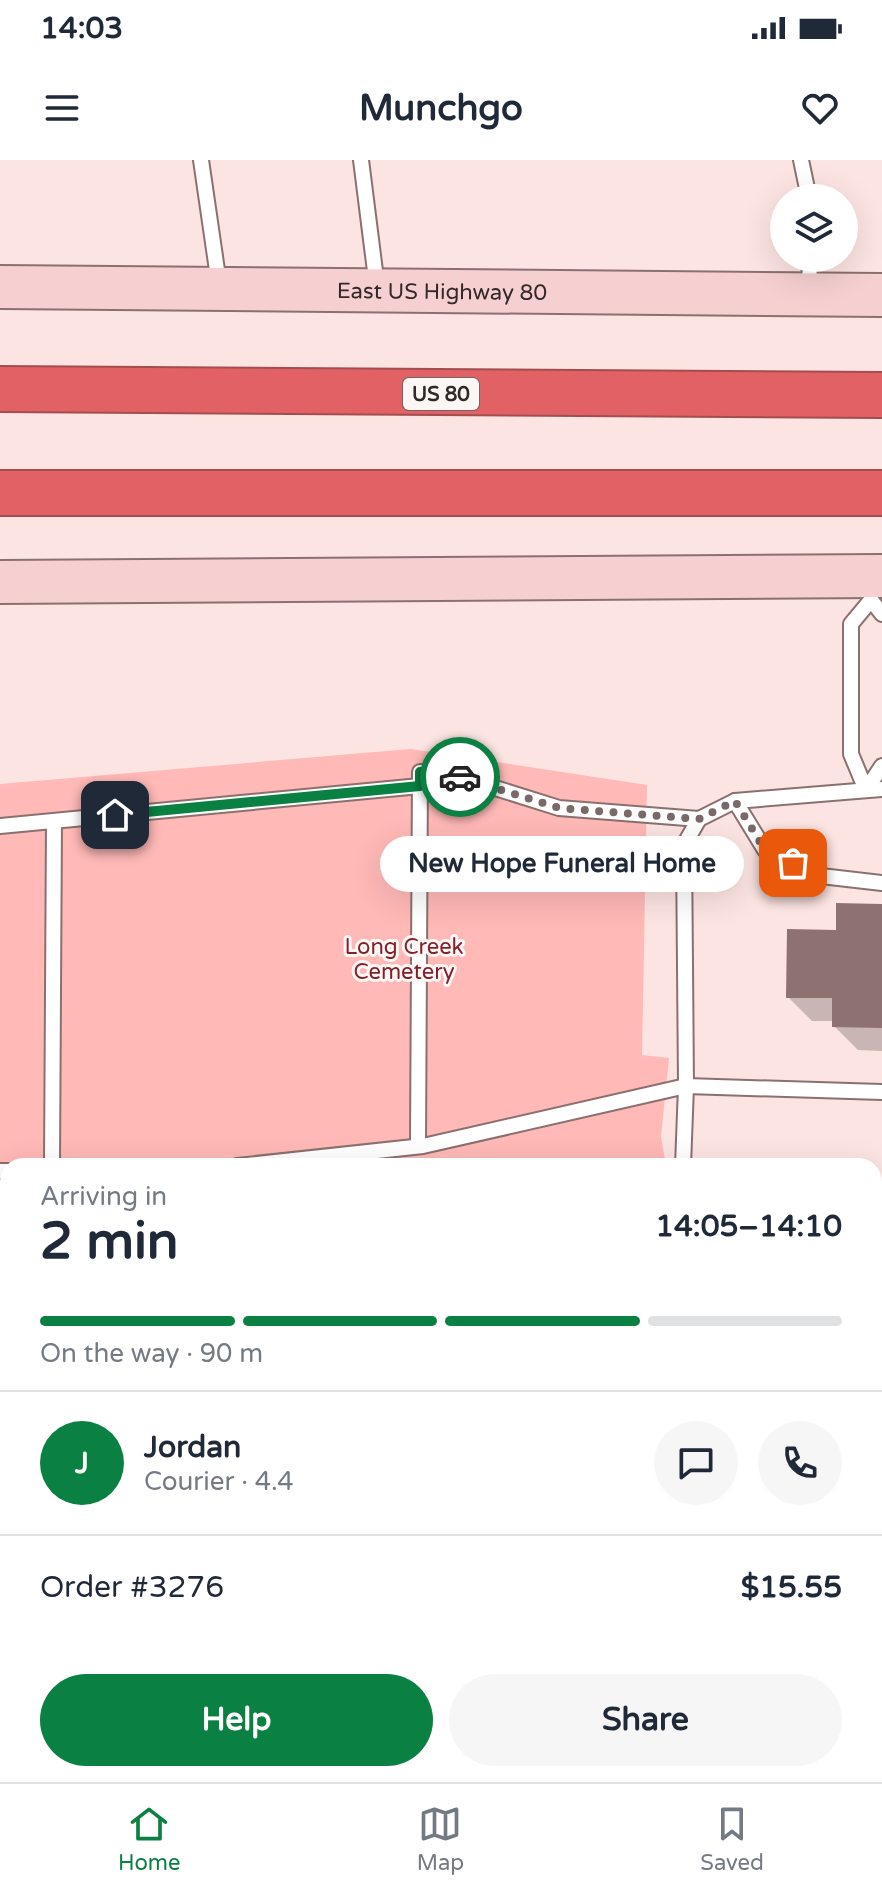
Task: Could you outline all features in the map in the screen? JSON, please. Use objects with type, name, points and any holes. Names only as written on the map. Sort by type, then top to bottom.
[{"type":"highway","name":"US 80","points":[[0,389],[882,395]]},
{"type":"highway","points":[[0,493],[882,493]]},
{"type":"main road","name":"East US Highway 80","points":[[0,287],[377,290],[810,276],[882,295]]},
{"type":"main road","points":[[0,582],[876,592]]},
{"type":"lane","points":[[201,160],[219,288]]},
{"type":"lane","points":[[361,160],[377,290]]},
{"type":"lane","points":[[801,160],[806,184]]},
{"type":"lane","points":[[866,790],[851,754],[851,624],[876,592]]},
{"type":"lane","points":[[866,790],[882,766]]},
{"type":"lane","points":[[418,1146],[420,772],[454,775],[559,808],[699,819],[735,801],[882,789]]},
{"type":"lane","points":[[0,826],[420,786]]},
{"type":"lane","points":[[735,801],[765,850],[821,876],[882,883]]},
{"type":"lane","points":[[683,1158],[686,1086],[684,845],[699,819]]},
{"type":"lane","points":[[53,1158],[54,821]]},
{"type":"lane","points":[[309,1158],[418,1146],[686,1086],[882,1092]]},
{"type":"green space","name":"Long Creek Cemetery","points":[[411,749],[647,785],[642,1055],[669,1058],[661,1136],[665,1158],[0,1158],[0,784]]},
{"type":"building","points":[[836,903],[882,904],[882,1028],[832,1027],[832,998],[786,998],[787,929],[836,930]]},
{"type":"way so far","points":[[460,777],[559,808],[699,819],[735,801],[765,850],[793,863]]},
{"type":"place","name":"New Hope Funeral Home","points":[[793,863]]},
{"type":"route","points":[[115,815],[420,786],[420,772],[460,777]]}]
